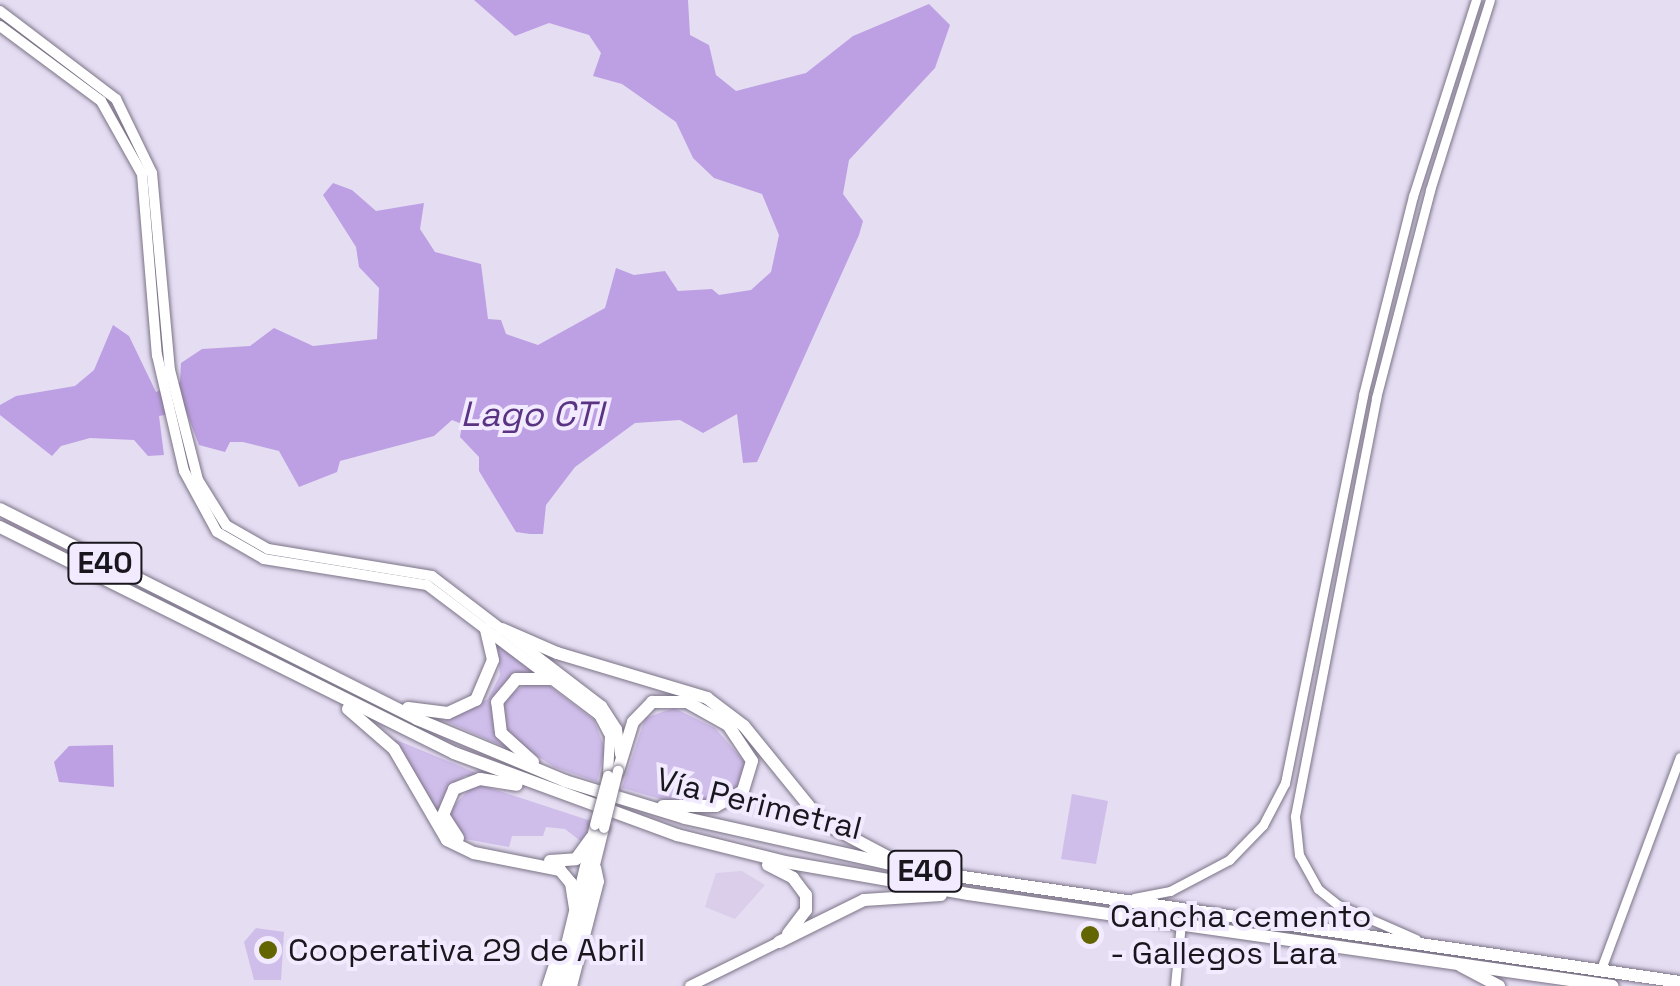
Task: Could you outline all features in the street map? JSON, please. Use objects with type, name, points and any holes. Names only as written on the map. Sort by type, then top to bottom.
[{"type":"highway","name":"Vía Perimetral","points":[[0,510],[364,694],[565,781],[647,806],[922,871],[1680,982]]},
{"type":"highway","name":"Vía Perimetral","points":[[0,527],[294,676],[542,789],[734,850],[968,894],[1612,986]]},
{"type":"highway","points":[[364,694],[429,713],[468,706],[490,676],[478,618]]},
{"type":"highway","points":[[502,629],[558,654],[707,698],[744,726],[828,827],[922,871]]},
{"type":"highway","points":[[294,676],[392,746],[449,842],[560,870],[572,883],[574,912]]},
{"type":"highway","points":[[552,679],[512,681],[500,694],[495,716],[511,744],[565,781]]},
{"type":"highway","points":[[613,773],[636,717],[662,700],[705,710],[745,745],[750,776],[732,800],[709,807],[647,806]]},
{"type":"highway","points":[[542,789],[466,782],[447,796],[444,823],[473,844],[552,862],[576,859],[596,830]]},
{"type":"highway","points":[[734,850],[803,888],[806,910],[778,942]]},
{"type":"highway","points":[[778,942],[864,900],[968,894]]},
{"type":"highway","points":[[1454,962],[1499,986]]},
{"type":"main road","points":[[0,12],[116,99],[152,173],[159,195],[163,336],[210,503],[242,537],[321,563]]},
{"type":"main road","points":[[0,26],[100,101],[142,174],[161,371],[196,501],[218,532],[264,558],[413,569],[605,724],[613,773]]},
{"type":"main road","points":[[478,618],[502,629],[608,713],[620,738],[556,986]]},
{"type":"main road","points":[[568,986],[595,865],[596,830]]},
{"type":"main road","points":[[548,986],[574,912]]},
{"type":"main road","points":[[690,986],[778,942]]},
{"type":"street","points":[[1113,898],[1152,896],[1188,883],[1242,849],[1271,812],[1289,768],[1328,554],[1421,174],[1476,0]]},
{"type":"street","points":[[1423,942],[1350,911],[1310,878],[1298,855],[1295,816],[1345,537],[1434,178],[1490,0]]},
{"type":"street","points":[[1318,610],[1330,612]]},
{"type":"street","points":[[1602,970],[1680,757]]},
{"type":"street","points":[[1174,986],[1180,923]]},
{"type":"shaded area","points":[[497,643],[538,672],[525,674],[494,701],[497,732],[512,750],[445,721],[488,699],[500,675]]},
{"type":"shaded area","points":[[526,684],[548,685],[594,720],[605,749],[597,782],[554,767],[508,737],[501,701]]},
{"type":"shaded area","points":[[674,708],[715,728],[750,768],[727,800],[671,802],[622,788],[645,718]]},
{"type":"shaded area","points":[[394,739],[484,776],[465,776],[451,785],[440,819]]},
{"type":"shaded area","points":[[475,783],[591,821],[583,843],[565,829],[546,827],[543,836],[512,836],[509,847],[465,839],[451,823],[451,809]]},
{"type":"shaded area","points":[[1072,794],[1108,801],[1096,864],[1061,859]]},
{"type":"shaded area","points":[[742,871],[765,885],[735,919],[705,907],[716,873]]},
{"type":"shaded area","points":[[256,928],[284,932],[281,980],[254,980],[244,942]]},
{"type":"water","name":"Lago CTI","points":[[474,0],[688,0],[690,35],[709,45],[716,75],[736,91],[806,73],[853,36],[929,4],[950,25],[935,68],[849,160],[843,194],[863,221],[859,235],[757,462],[743,463],[737,414],[703,433],[680,420],[635,423],[575,467],[546,505],[543,534],[530,534],[516,532],[479,471],[479,457],[460,437],[462,424],[452,420],[434,436],[340,461],[337,472],[299,487],[279,451],[243,442],[230,442],[225,452],[199,445],[186,411],[159,416],[164,455],[148,456],[134,440],[90,438],[61,446],[52,456],[0,415],[0,405],[16,396],[75,386],[94,370],[113,325],[129,336],[156,392],[180,382],[181,363],[202,349],[250,346],[274,328],[313,346],[377,339],[379,288],[359,267],[356,247],[323,195],[333,183],[352,190],[376,211],[424,203],[420,229],[435,252],[481,264],[488,319],[501,320],[506,334],[538,345],[605,308],[616,268],[634,275],[665,271],[678,291],[712,289],[719,295],[751,290],[771,272],[779,235],[762,194],[714,178],[693,158],[676,122],[622,84],[593,76],[601,53],[589,35],[549,23],[515,36]]},
{"type":"water","points":[[113,745],[114,787],[59,782],[54,762],[69,746]]},
{"type":"place","name":"Cancha cemento - Gallegos Lara","points":[[1090,935]]},
{"type":"place","name":"Cooperativa 29 de Abril","points":[[268,950]]}]
